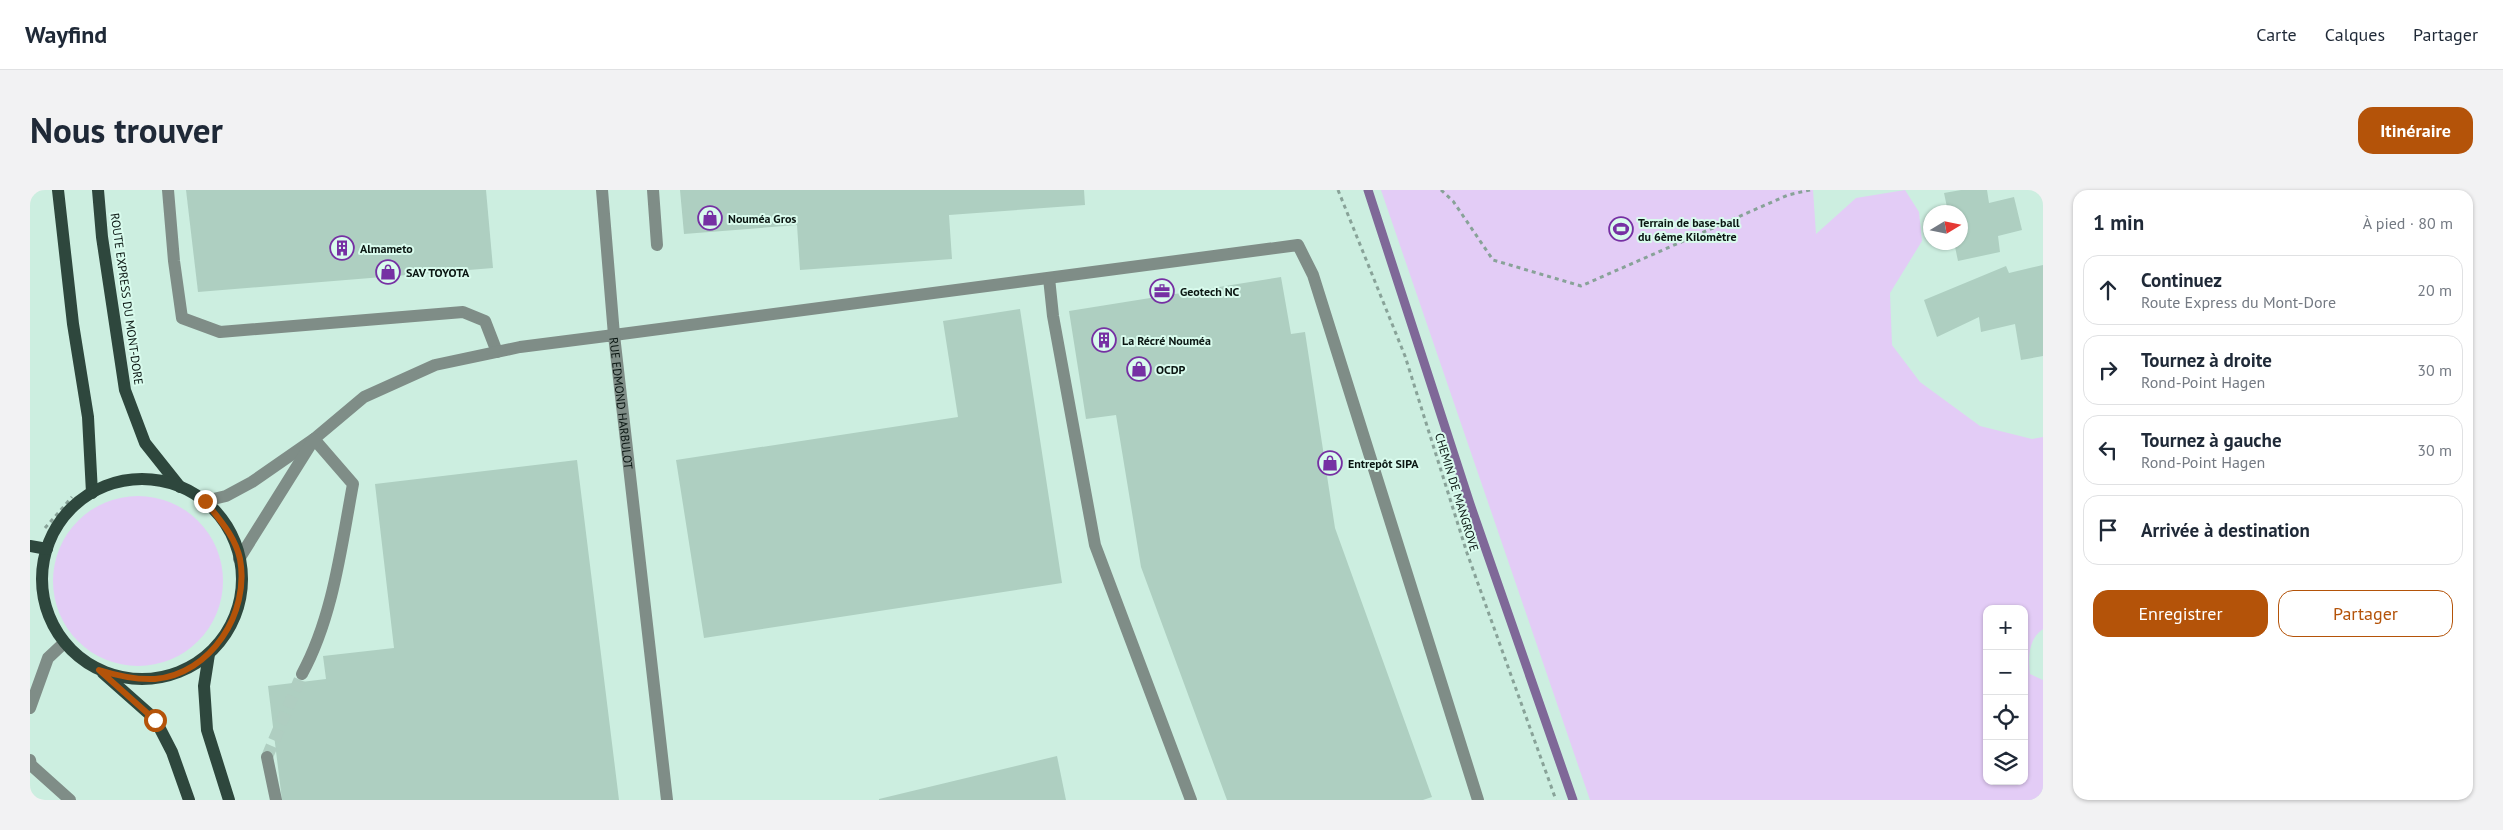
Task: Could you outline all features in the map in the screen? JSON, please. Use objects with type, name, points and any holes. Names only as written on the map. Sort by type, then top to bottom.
[{"type":"main road","points":[[58,190],[73,324],[88,417],[92,493]]},
{"type":"main road","name":"ROUTE EXPRESS DU MONT-DORE","points":[[98,190],[102,237],[125,390],[145,443],[180,487]]},
{"type":"main road","points":[[99,670],[127,679],[156,679],[184,670],[209,654],[225,634],[237,611],[242,585],[240,559],[227,527],[205,501],[180,487],[151,480],[120,481],[92,493],[72,507],[57,527],[47,549],[42,577],[45,604],[53,626],[64,643],[82,660],[99,670],[155,720],[172,752],[189,800]]},
{"type":"main road","points":[[30,546],[47,549]]},
{"type":"main road","points":[[209,654],[204,686],[207,730],[228,800]]},
{"type":"street","points":[[168,190],[174,261],[182,318],[220,332],[464,312],[485,321],[497,352]]},
{"type":"street","points":[[602,190],[614,335],[1298,245],[1313,275],[1478,800]]},
{"type":"street","points":[[653,190],[657,245]]},
{"type":"street","points":[[1049,278],[1053,316],[1095,545],[1191,800]]},
{"type":"street","name":"RUE EDMOND HARBULOT","points":[[205,501],[226,496],[252,482],[314,439],[364,397],[435,365],[497,352],[614,335],[667,800]]},
{"type":"street","points":[[240,559],[314,439],[353,484],[336,576],[314,652],[302,674]]},
{"type":"street","points":[[30,708],[48,658],[64,643]]},
{"type":"street","points":[[267,757],[276,800]]},
{"type":"street","points":[[30,760],[31,765],[70,800]]},
{"type":"path","name":"CHEMIN DE MANGROVE","points":[[1338,190],[1405,356],[1467,553],[1556,800]]},
{"type":"path","points":[[1442,190],[1453,201],[1493,260],[1581,286],[1788,195],[1810,190]]},
{"type":"path","points":[[43,530],[78,491]]},
{"type":"shaded area","points":[[1381,190],[1813,190],[1816,234],[1856,198],[1905,190],[1919,212],[1922,241],[1890,293],[1892,345],[1920,382],[1980,426],[2032,439],[2043,437],[2043,629],[2034,638],[2029,662],[2030,674],[2043,680],[2043,800],[1590,800]]},
{"type":"shaded area","points":[[138,496],[163,500],[178,506],[192,515],[204,527],[213,541],[219,556],[223,581],[219,606],[213,621],[204,635],[192,647],[178,656],[163,662],[138,666],[113,662],[98,656],[84,647],[72,635],[63,621],[57,606],[53,581],[57,556],[63,541],[72,527],[84,515],[98,506],[113,500]]},
{"type":"building","name":"Almameto","points":[[186,190],[486,190],[493,268],[198,292]]},
{"type":"building","points":[[680,190],[1084,190],[1085,205],[949,215],[952,259],[800,270],[797,225],[684,234]]},
{"type":"building","points":[[1961,190],[1987,190],[1989,203],[2014,197],[2022,230],[1998,236],[2000,252],[1958,261],[1956,250],[1968,250],[1968,205],[1947,205],[1944,193]]},
{"type":"building","points":[[2043,265],[2043,356],[2021,360],[2015,324],[1981,332],[1979,317],[1937,337],[1924,300],[2006,266],[2009,273]]},
{"type":"building","points":[[1281,277],[1291,334],[1305,332],[1335,528],[1432,797],[1423,800],[1227,800],[1141,567],[1116,415],[1086,419],[1069,311]]},
{"type":"building","points":[[1020,309],[1062,583],[704,638],[676,460],[958,417],[943,321]]},
{"type":"building","points":[[577,460],[619,800],[282,800],[268,686],[326,679],[323,656],[394,648],[375,484]]},
{"type":"building","points":[[1057,756],[1066,800],[879,800],[879,799]]},
{"type":"waterway","points":[[1368,190],[1470,504],[1573,800]]},
{"type":"tunnel","points":[[267,757],[302,674]]},
{"type":"place","name":"Nouméa Gros","points":[[710,218]]},
{"type":"place","name":"Terrain de base-ball du 6ème Kilomètre","points":[[1621,229]]},
{"type":"place","name":"Almameto","points":[[342,248]]},
{"type":"place","name":"SAV TOYOTA","points":[[388,272]]},
{"type":"place","name":"Geotech NC","points":[[1162,291]]},
{"type":"place","name":"La Récré Nouméa","points":[[1104,340]]},
{"type":"place","name":"OCDP","points":[[1139,369]]},
{"type":"place","name":"Entrepôt SIPA","points":[[1330,463]]},
{"type":"route","points":[[155,720],[99,670],[127,679],[156,679],[184,670],[209,654],[225,634],[237,611],[242,585],[240,559],[227,527],[205,501]]}]
